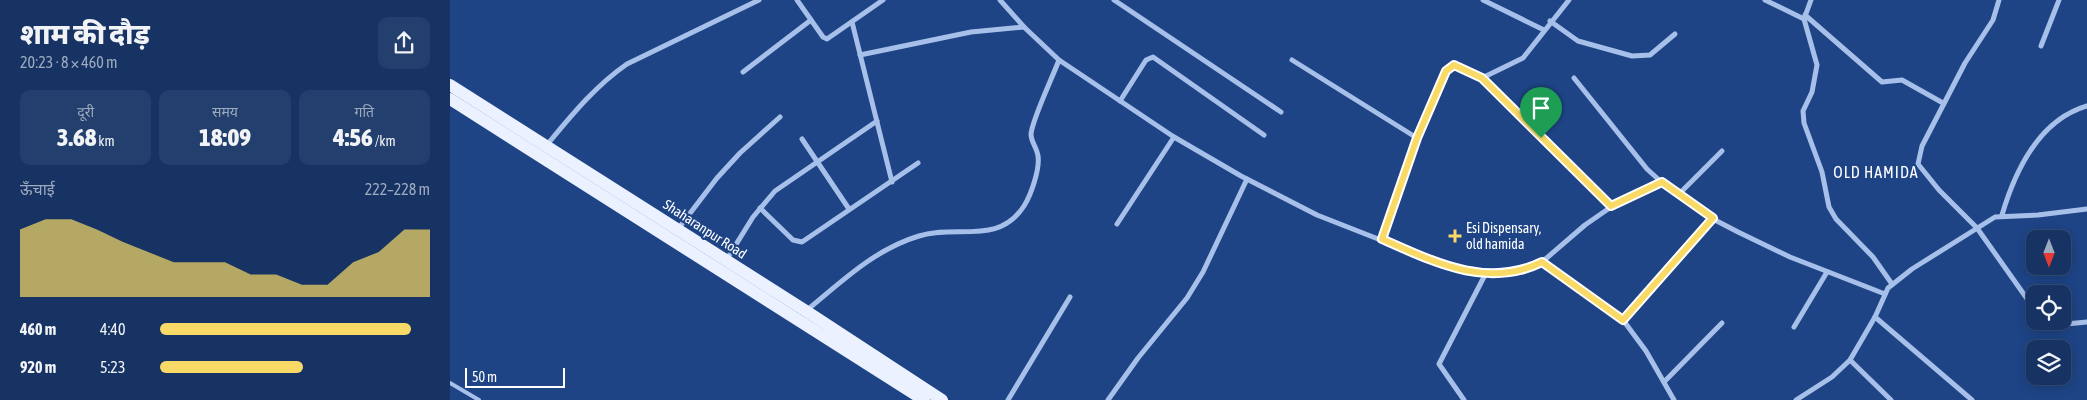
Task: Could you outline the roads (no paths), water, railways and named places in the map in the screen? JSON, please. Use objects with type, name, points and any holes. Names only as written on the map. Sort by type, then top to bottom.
[{"type":"main road","name":"Shaharanpur Road","points":[[450,85],[546,147],[577,164],[942,400]]},
{"type":"main road","name":"Shaharanpur Road","points":[[450,99],[924,400]]},
{"type":"street","points":[[546,147],[592,93],[627,64],[759,0]]},
{"type":"street","points":[[797,0],[827,39],[883,0]]},
{"type":"street","points":[[1000,0],[1024,27],[1059,60],[1174,137],[1247,179],[1317,214],[1418,255],[1465,271],[1486,273],[1523,272],[1542,262],[1585,225],[1611,206],[1662,182]]},
{"type":"street","points":[[1114,0],[1281,112]]},
{"type":"street","points":[[1483,0],[1544,30]]},
{"type":"street","points":[[1482,78],[1523,58],[1568,0]]},
{"type":"street","points":[[1766,0],[1805,17],[1882,82],[1902,80],[1943,103]]},
{"type":"street","points":[[1811,0],[1805,17],[1817,65],[1812,92],[1802,114],[1822,172],[1829,207],[1836,219],[1873,257],[1892,284]]},
{"type":"street","points":[[1999,0],[1993,20],[1965,63],[1943,103],[1922,146],[1918,164],[1939,190],[1977,228],[2026,297]]},
{"type":"street","points":[[2041,46],[2060,0]]},
{"type":"street","points":[[743,72],[811,20]]},
{"type":"street","points":[[852,22],[892,182]]},
{"type":"street","points":[[1550,22],[1578,41],[1632,56],[1650,55],[1675,34]]},
{"type":"street","points":[[860,55],[971,32],[1024,27]]},
{"type":"street","points":[[1120,101],[1146,60],[1153,57],[1264,135]]},
{"type":"street","points":[[806,311],[853,271],[910,239],[928,234],[1000,229],[1013,219],[1024,206],[1036,173],[1038,157],[1031,132],[1059,60]]},
{"type":"street","points":[[1292,60],[1417,138]]},
{"type":"street","points":[[1382,239],[1417,138],[1450,67],[1460,66],[1482,78],[1611,206]]},
{"type":"street","points":[[1574,78],[1647,169],[1713,218],[1790,257],[1885,294]]},
{"type":"street","points":[[2002,215],[2006,199],[2032,148],[2050,127],[2075,110],[2087,106]]},
{"type":"street","points":[[670,240],[717,178],[740,153],[780,117]]},
{"type":"street","points":[[726,261],[760,208],[775,191],[877,121]]},
{"type":"street","points":[[1118,224],[1174,137]]},
{"type":"street","points":[[802,139],[849,209]]},
{"type":"street","points":[[1680,193],[1722,151]]},
{"type":"street","points":[[760,208],[793,240],[800,242],[918,163]]},
{"type":"street","points":[[1108,400],[1138,358],[1187,298],[1203,272],[1247,179]]},
{"type":"street","points":[[1796,400],[1832,377],[1850,360],[1892,284],[1977,228],[2002,215],[2038,215],[2087,209]]},
{"type":"street","points":[[1623,320],[1713,218]]},
{"type":"street","points":[[1542,262],[1623,320],[1674,400]]},
{"type":"street","points":[[1794,327],[1827,272]]},
{"type":"street","points":[[1464,400],[1439,364],[1486,273]]},
{"type":"street","points":[[1008,400],[1070,298]]},
{"type":"street","points":[[1875,317],[1972,400]]},
{"type":"street","points":[[2071,324],[2087,322]]},
{"type":"street","points":[[1664,382],[1722,323]]},
{"type":"street","points":[[1850,360],[1891,400]]},
{"type":"lane","points":[[450,382],[479,400]]},
{"type":"place","name":"Esi Dispensary, old hamida","points":[[1455,236]]},
{"type":"district","name":"OLD HAMIDA","points":[[1876,172]]}]
